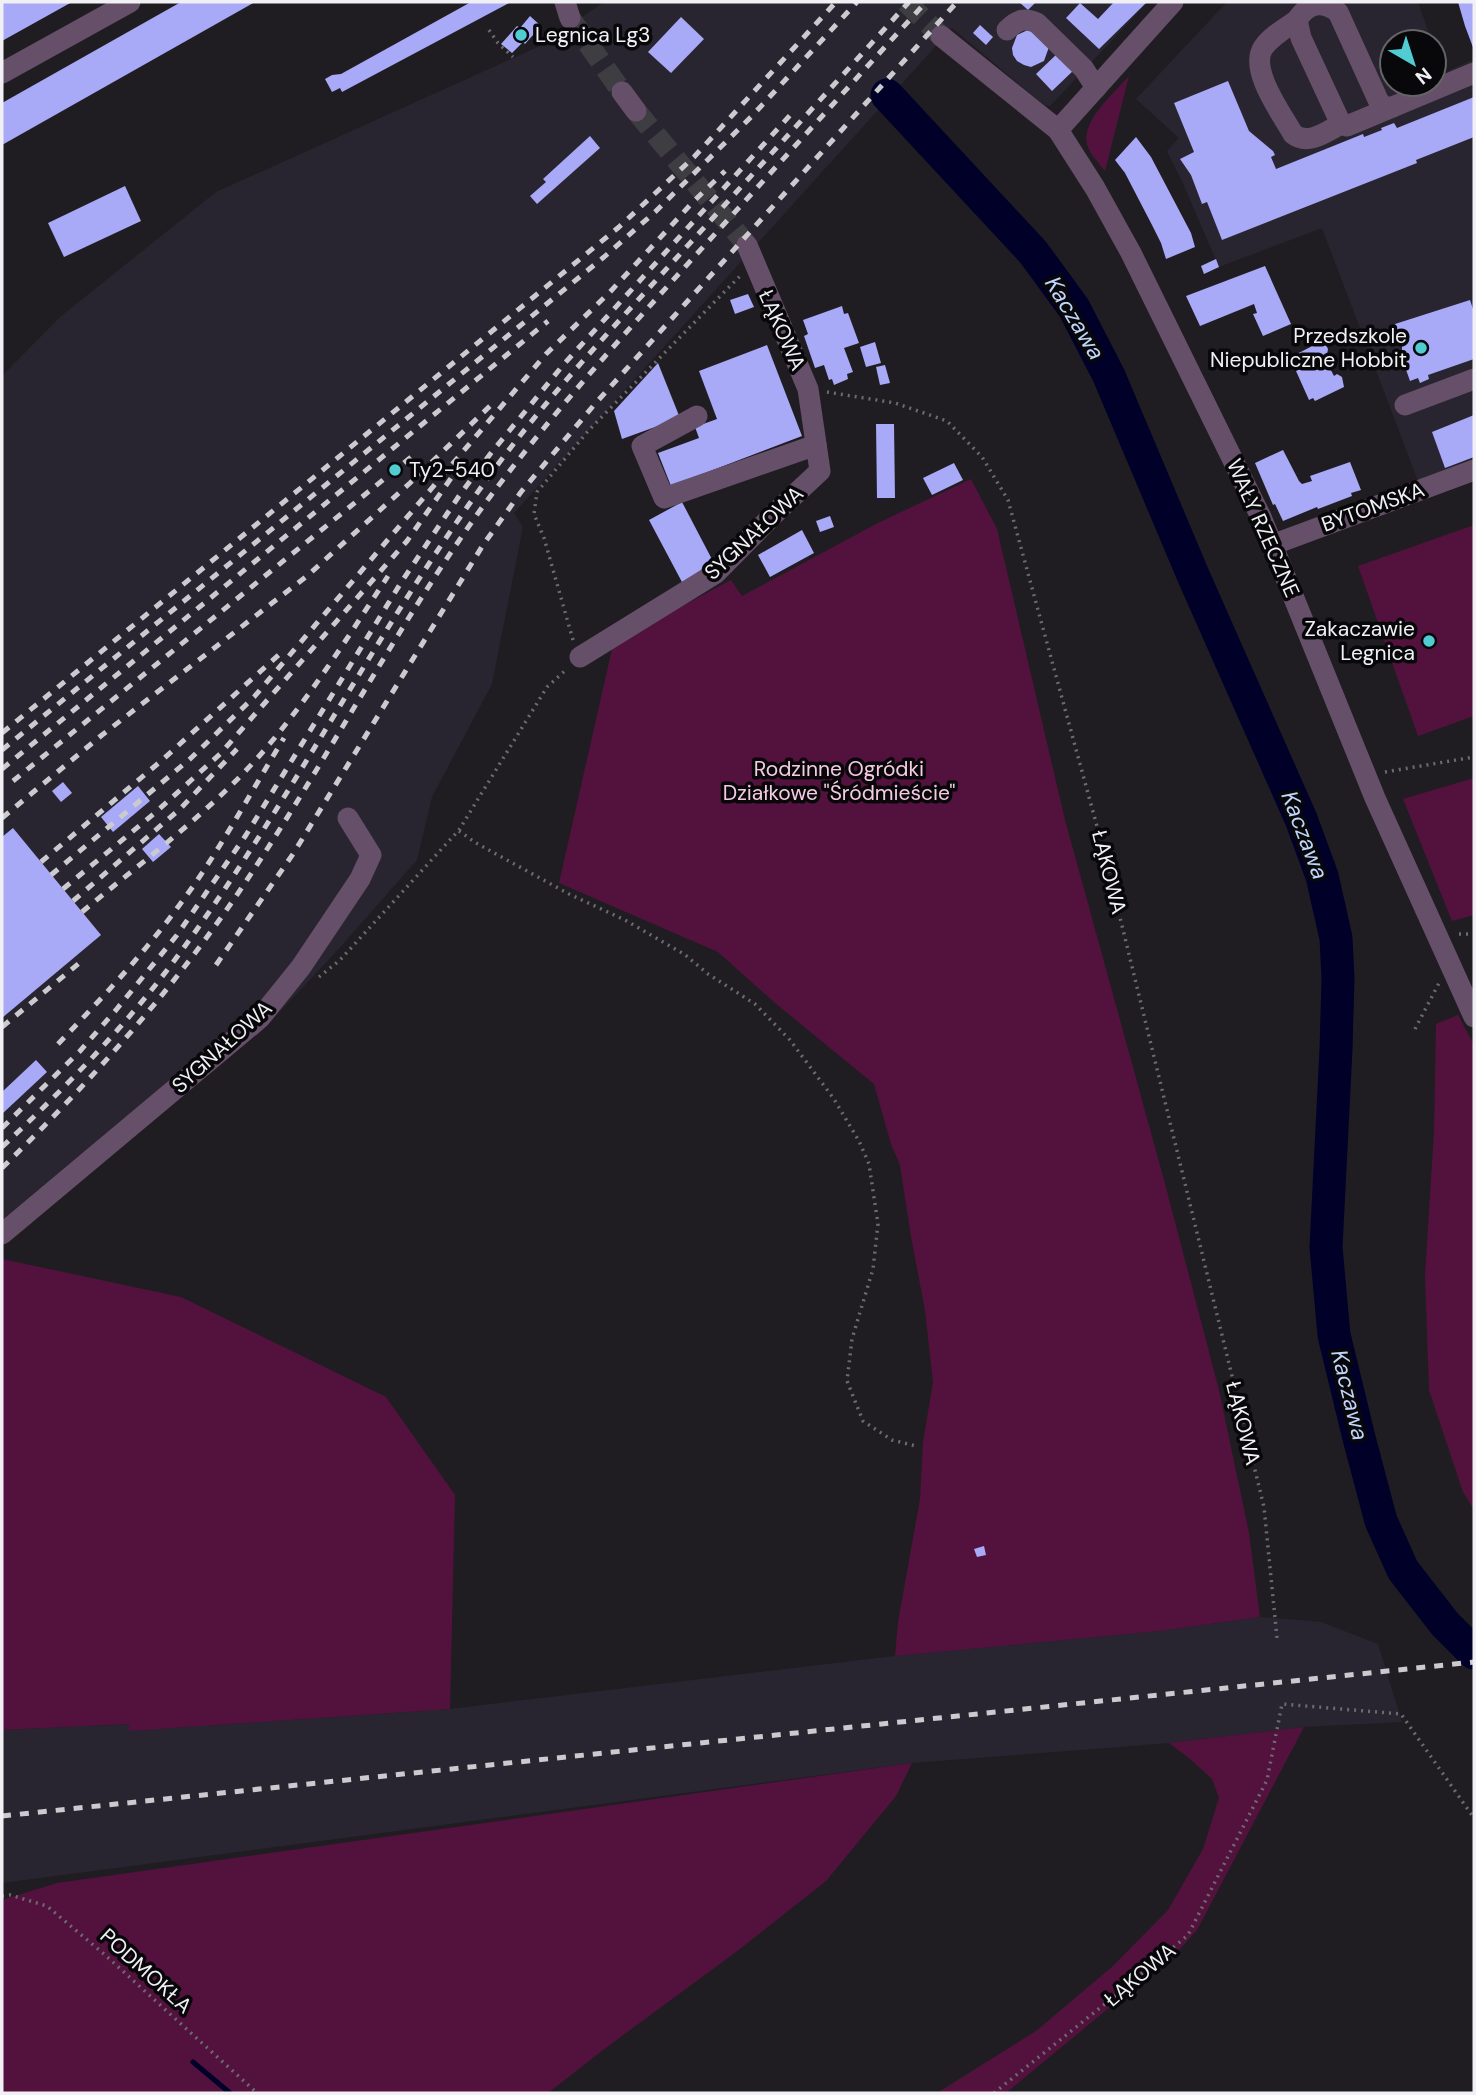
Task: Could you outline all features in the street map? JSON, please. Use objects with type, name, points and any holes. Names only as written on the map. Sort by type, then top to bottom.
[{"type":"street","points":[[2,73],[130,2]]},
{"type":"street","points":[[1058,130],[1173,2]]},
{"type":"street","points":[[1340,124],[1320,135],[1299,139],[1293,134],[1262,79],[1259,58],[1263,48],[1311,5],[1329,6],[1338,12],[1379,102],[1385,107],[1393,107]]},
{"type":"street","points":[[1007,30],[1019,20],[1027,19],[1037,23],[1084,69],[1096,88]]},
{"type":"street","points":[[1297,20],[1301,38],[1340,124],[1346,126],[1474,73]]},
{"type":"street","name":"WAŁY RZECZNE","points":[[941,36],[1058,130],[1144,276],[1240,472],[1366,775],[1474,1017]]},
{"type":"street","points":[[622,92],[636,111]]},
{"type":"street","name":"ŁĄKOWA","points":[[750,254],[808,389]]},
{"type":"street","points":[[1405,405],[1474,379]]},
{"type":"street","name":"SYGNAŁOWA","points":[[580,657],[716,573],[820,471],[808,389]]},
{"type":"street","points":[[697,416],[642,446],[664,498],[816,446]]},
{"type":"street","name":"BYTOMSKA","points":[[1272,545],[1474,470]]},
{"type":"street","name":"SYGNAŁOWA","points":[[2,1234],[260,1018],[301,967],[359,879],[371,855],[348,818]]},
{"type":"path","points":[[489,30],[513,57]]},
{"type":"path","points":[[314,982],[340,960],[459,830],[547,687],[580,657],[544,538],[534,514],[537,492],[589,430],[750,254]]},
{"type":"path","name":"ŁĄKOWA","points":[[808,389],[895,403],[947,421],[982,457],[1008,500],[1104,852],[1264,1507],[1277,1638]]},
{"type":"path","points":[[1366,775],[1474,757]]},
{"type":"path","points":[[459,830],[476,843],[569,894],[625,920],[684,954],[708,974],[755,1004],[790,1040],[826,1089],[859,1141],[869,1164],[878,1224],[873,1269],[852,1339],[847,1381],[863,1422],[892,1440],[916,1446]]},
{"type":"path","points":[[1415,1029],[1449,962]]},
{"type":"path","name":"ŁĄKOWA","points":[[994,2093],[1188,1935],[1267,1780],[1282,1704],[1401,1714],[1474,1818]]},
{"type":"path","name":"PODMOKŁA","points":[[2,1896],[10,1895],[47,1906],[257,2093]]},
{"type":"shaded area","points":[[604,2],[1148,2],[1050,106],[1044,105],[952,28],[514,513],[523,527],[492,684],[432,797],[417,860],[257,1036],[238,1024],[2,1220],[2,376],[60,317],[216,192],[540,46]]},
{"type":"shaded area","points":[[1227,2],[1418,2],[1427,28],[1378,28],[1378,98],[1448,98],[1448,71],[1474,59],[1474,460],[1418,481],[1322,228],[1219,267],[1167,151],[1179,138],[1136,99]]},
{"type":"shaded area","points":[[1260,1617],[1321,1622],[1378,1644],[1402,1722],[1304,1727],[1169,1743],[912,1763],[2,1883],[2,1730],[129,1724],[129,1731],[450,1709],[895,1656],[1160,1631]]},
{"type":"green space","points":[[1129,76],[1105,171],[1087,144],[1089,126],[1100,107]]},
{"type":"green space","name":"Rodzinne Ogródki Działkowe \"Śródmieście\"","points":[[971,479],[997,529],[1065,820],[1219,1390],[1249,1533],[1260,1617],[1160,1631],[895,1656],[898,1622],[920,1499],[923,1442],[933,1382],[925,1310],[900,1165],[891,1144],[874,1084],[775,1003],[718,952],[559,883],[612,649],[654,621],[731,580],[742,596],[878,523]]},
{"type":"green space","name":"Zakaczawie Legnica","points":[[1474,525],[1474,716],[1418,736],[1358,566]]},
{"type":"green space","points":[[1474,778],[1474,915],[1452,921],[1403,799]]},
{"type":"green space","points":[[1458,1015],[1474,1045],[1474,1510],[1463,1492],[1429,1390],[1425,1275],[1434,1132],[1436,1024]]},
{"type":"green space","points":[[2,1259],[181,1297],[386,1397],[455,1495],[450,1709],[129,1731],[129,1724],[2,1730]]},
{"type":"green space","points":[[1304,1727],[1197,1930],[1180,1949],[1006,2093],[937,2093],[1036,2031],[1113,1966],[1168,1910],[1203,1849],[1219,1798],[1212,1779],[1169,1743]]},
{"type":"green space","points":[[912,1763],[896,1796],[826,1881],[548,2093],[2,2093],[2,1900],[57,1883]]},
{"type":"building","points":[[2,2],[72,2],[2,41]]},
{"type":"building","points":[[181,2],[255,2],[2,145],[2,103]]},
{"type":"building","points":[[471,2],[511,2],[342,92],[340,88],[332,92],[325,79],[341,74]]},
{"type":"building","points":[[1019,2],[1036,2],[1028,10]]},
{"type":"building","points":[[1114,2],[1147,2],[1099,49],[1066,18],[1080,3],[1098,19]]},
{"type":"building","points":[[1458,2],[1474,2],[1474,50],[1465,26]]},
{"type":"building","name":"Legnica Lg3","points":[[530,16],[541,26],[525,44],[523,42],[512,53],[501,44]]},
{"type":"building","points":[[681,17],[704,39],[671,73],[648,52]]},
{"type":"building","points":[[980,25],[993,37],[986,45],[973,33]]},
{"type":"building","points":[[1030,29],[1049,47],[1044,61],[1031,67],[1017,61],[1012,48],[1017,35]]},
{"type":"building","points":[[1060,51],[1076,68],[1052,91],[1036,74]]},
{"type":"building","points":[[1228,81],[1249,131],[1273,151],[1275,155],[1271,157],[1276,169],[1363,134],[1364,137],[1394,123],[1397,128],[1474,97],[1474,137],[1416,160],[1417,163],[1222,240],[1207,202],[1202,204],[1191,175],[1180,159],[1194,152],[1174,103]]},
{"type":"building","points":[[590,136],[600,148],[537,204],[530,196],[546,182],[543,179]]},
{"type":"building","points":[[1136,137],[1151,157],[1191,233],[1195,247],[1166,259],[1152,225],[1125,173],[1115,160]]},
{"type":"building","points":[[125,186],[141,221],[64,257],[48,223]]},
{"type":"building","points":[[1216,259],[1219,267],[1204,274],[1201,266]]},
{"type":"building","points":[[1265,266],[1291,324],[1263,336],[1253,314],[1257,313],[1254,304],[1200,326],[1186,296]]},
{"type":"building","points":[[748,294],[754,307],[735,314],[730,300]]},
{"type":"building","points":[[1470,300],[1474,312],[1474,359],[1428,375],[1429,379],[1420,383],[1418,378],[1410,381],[1395,324]]},
{"type":"building","points":[[842,306],[844,314],[848,313],[859,343],[844,348],[853,372],[847,374],[848,379],[834,385],[832,379],[829,380],[824,365],[815,368],[804,336],[808,334],[803,320]]},
{"type":"building","points":[[875,342],[881,363],[866,367],[860,347]]},
{"type":"building","points":[[1318,343],[1326,345],[1327,355],[1324,357],[1334,376],[1337,374],[1342,377],[1344,387],[1315,401],[1313,398],[1309,400],[1296,371],[1299,369],[1293,356]]},
{"type":"building","points":[[767,345],[802,436],[671,486],[658,453],[699,438],[695,427],[717,419],[699,371]]},
{"type":"building","points":[[658,363],[680,418],[622,439],[614,411]]},
{"type":"building","points":[[885,365],[890,383],[880,385],[876,367]]},
{"type":"building","points":[[1474,415],[1474,457],[1445,468],[1432,432]]},
{"type":"building","points":[[876,424],[894,424],[895,498],[877,498]]},
{"type":"building","points":[[1283,450],[1302,484],[1312,481],[1310,476],[1350,462],[1361,490],[1351,493],[1352,496],[1283,521],[1255,463]]},
{"type":"building","points":[[954,463],[963,480],[932,495],[923,478]]},
{"type":"building","points":[[682,502],[716,567],[683,584],[649,520]]},
{"type":"building","points":[[830,516],[834,527],[820,532],[816,521]]},
{"type":"building","points":[[802,530],[814,553],[770,577],[758,555]]},
{"type":"building","points":[[63,782],[72,793],[61,802],[52,791]]},
{"type":"building","points":[[138,786],[150,801],[113,832],[101,817]]},
{"type":"building","points":[[13,828],[101,935],[2,1018],[2,837]]},
{"type":"building","points":[[159,834],[171,847],[153,862],[142,849]]},
{"type":"building","points":[[36,1060],[47,1072],[2,1114],[2,1092]]},
{"type":"building","points":[[984,1546],[986,1555],[977,1557],[974,1549]]},
{"type":"waterway","name":"Kaczawa","points":[[887,95],[1033,252],[1074,308],[1109,376],[1301,819],[1322,876],[1336,938],[1336,1049],[1326,1247],[1334,1335],[1381,1521],[1403,1570],[1445,1624],[1474,1653]]},
{"type":"waterway","points":[[193,2062],[230,2093]]},
{"type":"tunnel","points":[[906,2],[941,36]]},
{"type":"tunnel","points":[[570,18],[622,92]]},
{"type":"tunnel","points":[[636,111],[747,245]]},
{"type":"railway","points":[[2,733],[619,227],[694,157],[836,2]]},
{"type":"railway","points":[[2,750],[604,257],[655,212],[752,116],[857,2]]},
{"type":"railway","points":[[2,1147],[98,1051],[143,1000],[185,946],[262,832],[408,596],[485,482],[529,425],[599,343],[909,2]]},
{"type":"railway","points":[[2,1168],[123,1041],[206,938],[264,854],[448,557],[534,441],[646,310],[926,2]]},
{"type":"railway","points":[[216,965],[293,854],[483,545],[521,492],[594,405],[957,2]]},
{"type":"railway","points":[[2,1128],[80,1051],[177,935],[246,835],[402,581],[491,453],[564,364],[793,112]]},
{"type":"railway","points":[[51,875],[190,759],[254,697],[546,354],[610,292],[725,171]]},
{"type":"railway","points":[[2,769],[548,321]]},
{"type":"railway","points":[[2,818],[102,735],[307,576],[491,405]]},
{"type":"railway","points":[[13,781],[416,453]]},
{"type":"railway","points":[[63,889],[156,812],[220,754],[407,541],[454,474]]},
{"type":"railway","points":[[82,912],[198,816],[241,776],[312,690],[388,576]]},
{"type":"railway","points":[[41,862],[161,761],[283,651]]},
{"type":"railway","points":[[58,1044],[135,960],[193,887],[284,738]]},
{"type":"railway","points":[[73,901],[180,809],[237,749]]},
{"type":"railway","points":[[2,1027],[83,960]]},
{"type":"railway","points":[[2,1816],[1474,1662]]},
{"type":"place","name":"Legnica Lg3","points":[[521,35]]},
{"type":"place","name":"Przedszkole Niepubliczne Hobbit","points":[[1421,348]]},
{"type":"place","name":"Ty2-540","points":[[395,470]]},
{"type":"place","name":"Zakaczawie Legnica","points":[[1429,641]]}]
